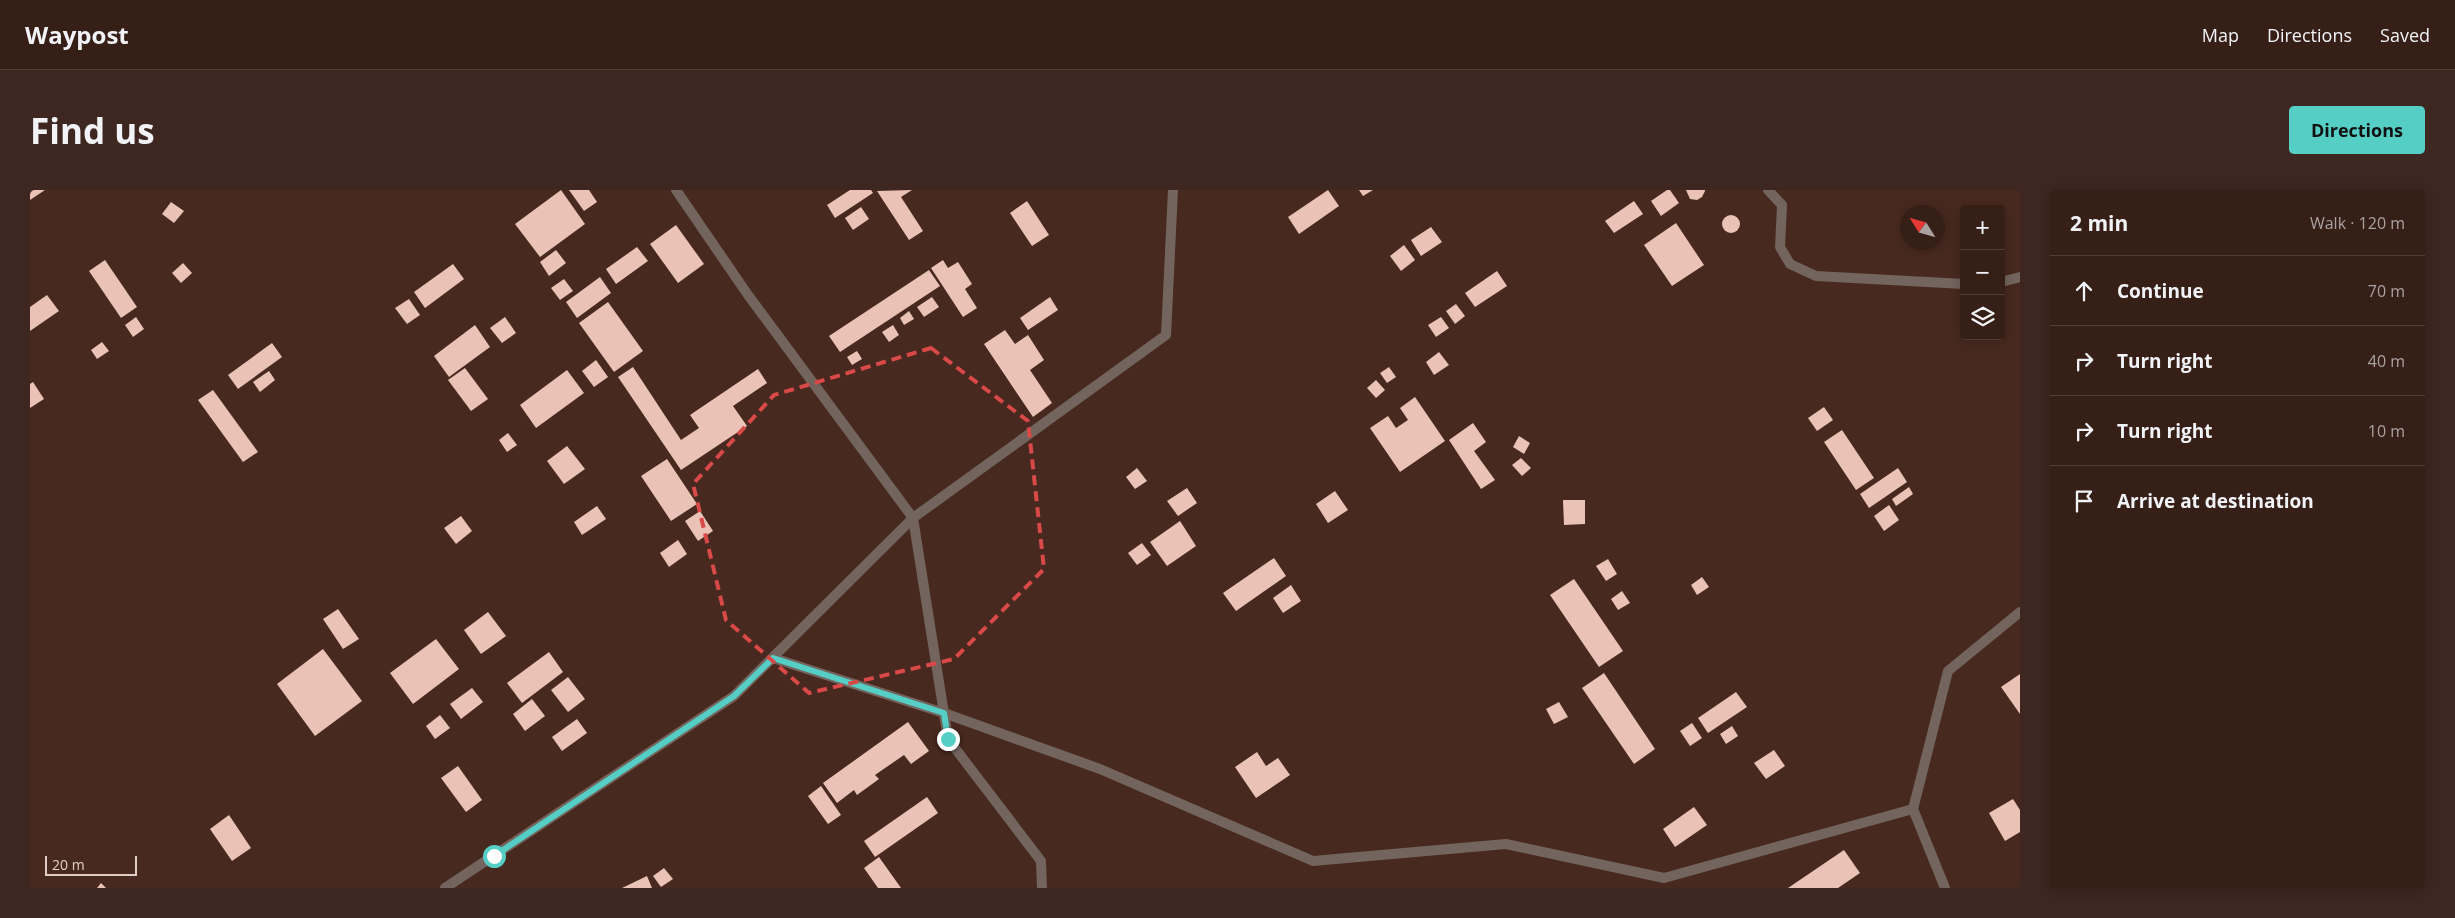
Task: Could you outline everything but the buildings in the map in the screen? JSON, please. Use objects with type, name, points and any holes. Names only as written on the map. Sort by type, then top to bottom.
[{"type":"street","points":[[676,190],[748,295],[913,518],[948,739],[1041,861],[1042,888]]},
{"type":"street","points":[[445,888],[734,696],[913,518],[1166,335],[1173,190]]},
{"type":"street","points":[[1768,190],[1782,205],[1780,247],[1790,264],[1816,276],[1960,284]]},
{"type":"street","points":[[2005,281],[2020,277]]},
{"type":"street","points":[[1945,888],[1913,809],[1948,671],[2020,612]]},
{"type":"street","points":[[773,658],[944,713],[1100,769],[1313,861],[1506,844],[1664,878],[1913,809]]},
{"type":"highlighted area","points":[[931,348],[1028,421],[1044,569],[954,659],[809,693],[726,620],[693,484],[774,395]]},
{"type":"route","points":[[494,856],[734,696],[773,658],[944,713],[948,739]]}]
